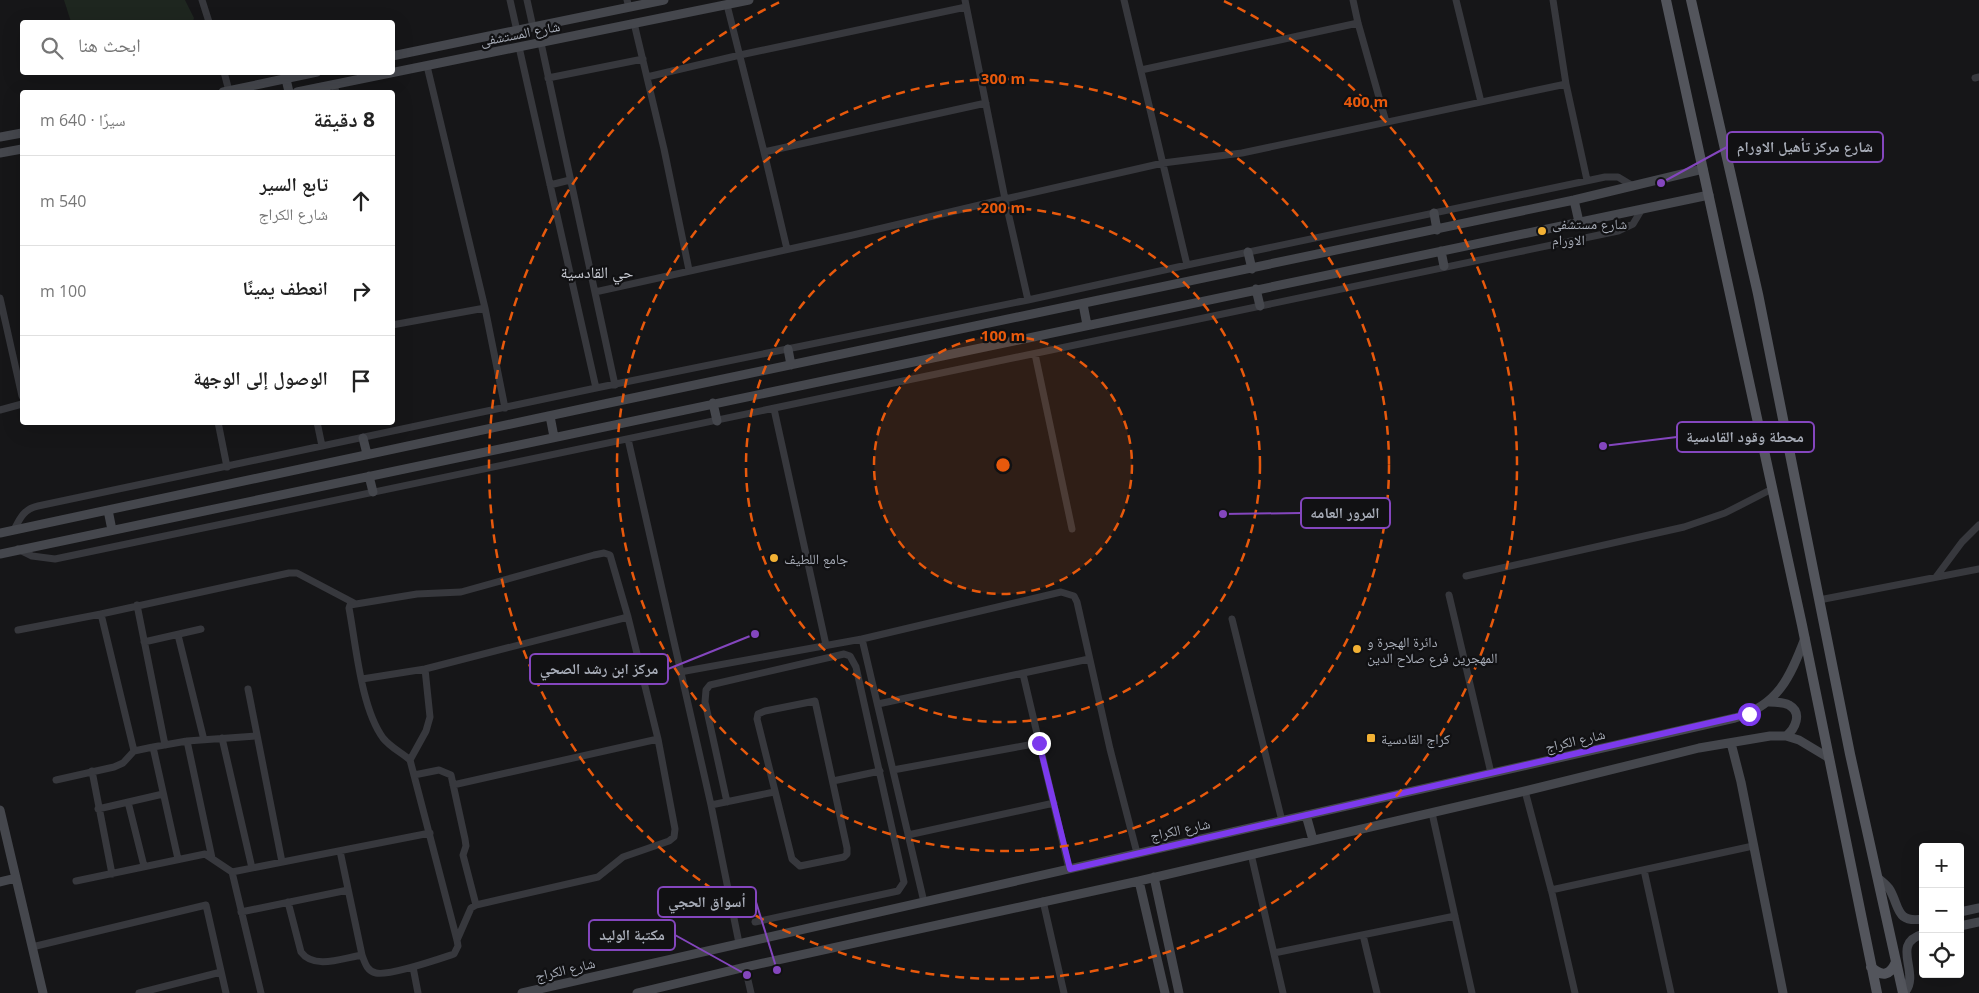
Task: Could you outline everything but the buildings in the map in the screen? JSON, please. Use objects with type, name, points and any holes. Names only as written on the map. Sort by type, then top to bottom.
[{"type":"main road","points":[[1666,0],[1805,638],[1877,993]]},
{"type":"main road","points":[[1690,0],[1758,294],[1819,600],[1904,993]]},
{"type":"main road","points":[[1871,967],[1880,974],[1888,974],[1896,962]]},
{"type":"street","points":[[202,0],[208,20]]},
{"type":"street","points":[[510,0],[517,31]]},
{"type":"street","points":[[527,0],[533,27]]},
{"type":"street","name":"شارع المستشفى","points":[[395,55],[517,31],[628,4],[664,0]]},
{"type":"street","name":"شارع المستشفى","points":[[395,74],[749,0]]},
{"type":"street","points":[[1124,0],[1187,265]]},
{"type":"street","points":[[1353,0],[1386,122]]},
{"type":"street","points":[[1456,0],[1481,102]]},
{"type":"street","points":[[1553,0],[1566,84],[1588,180]]},
{"type":"street","points":[[647,77],[966,3],[1005,199],[1028,300]]},
{"type":"street","points":[[727,5],[787,249]]},
{"type":"street","points":[[634,23],[689,270]]},
{"type":"street","points":[[1141,70],[1358,23]]},
{"type":"street","points":[[541,43],[615,385]]},
{"type":"street","points":[[518,47],[596,388]]},
{"type":"street","points":[[548,78],[643,59]]},
{"type":"street","points":[[427,66],[485,308],[505,408]]},
{"type":"street","points":[[224,75],[226,90]]},
{"type":"street","points":[[235,90],[304,75]]},
{"type":"street","name":"شارع المستشفى","points":[[322,90],[335,89],[391,75]]},
{"type":"street","points":[[286,79],[289,90]]},
{"type":"street","points":[[595,292],[1163,163],[1242,153],[1566,84]]},
{"type":"street","points":[[764,152],[986,104]]},
{"type":"street","points":[[0,137],[20,133]]},
{"type":"street","points":[[0,153],[20,149]]},
{"type":"street","points":[[0,533],[367,454],[1437,230],[1703,169]]},
{"type":"street","points":[[14,530],[22,514],[31,507],[596,388],[1028,300],[1588,180],[1614,176],[1633,186]]},
{"type":"street","points":[[550,185],[570,180]]},
{"type":"street","points":[[0,554],[1709,195]]},
{"type":"street","points":[[1574,200],[1579,222]]},
{"type":"street","points":[[18,549],[32,556],[55,559],[774,409],[1444,266],[1618,231],[1634,224],[1642,209]]},
{"type":"street","points":[[1434,213],[1437,230]]},
{"type":"street","points":[[1441,251],[1444,266]]},
{"type":"street","points":[[1248,252],[1252,269]]},
{"type":"street","points":[[1256,289],[1260,306]]},
{"type":"street","points":[[0,298],[20,387]]},
{"type":"street","points":[[1082,304],[1087,325]]},
{"type":"street","points":[[395,324],[485,308]]},
{"type":"street","points":[[788,349],[791,365]]},
{"type":"street","points":[[1034,354],[1072,529]]},
{"type":"street","points":[[713,403],[718,420]]},
{"type":"street","points":[[0,410],[20,405]]},
{"type":"street","points":[[774,409],[826,645]]},
{"type":"street","points":[[550,416],[554,437]]},
{"type":"street","points":[[219,425],[227,467]]},
{"type":"street","points":[[318,425],[322,446]]},
{"type":"street","points":[[363,438],[367,454]]},
{"type":"street","points":[[628,439],[711,806],[739,943]]},
{"type":"street","points":[[369,476],[373,492]]},
{"type":"street","points":[[1466,576],[1684,527],[1725,513],[1772,489]]},
{"type":"street","points":[[108,510],[112,530]]},
{"type":"street","points":[[1936,577],[1962,542],[1979,525]]},
{"type":"street","points":[[340,851],[362,955],[366,965],[378,973],[413,967],[454,954],[457,950],[457,940],[410,760],[384,740],[375,725],[362,679],[350,605],[417,594],[461,592],[604,553],[610,556],[628,616],[658,739],[675,828],[674,837],[669,842],[623,856],[598,877],[476,905],[471,908],[457,940]]},
{"type":"street","points":[[1819,600],[1979,569]]},
{"type":"street","points":[[18,630],[289,573],[297,573],[354,603]]},
{"type":"street","points":[[680,672],[862,639],[1061,592],[1074,596],[1137,852]]},
{"type":"street","points":[[1449,595],[1491,773]]},
{"type":"street","points":[[137,605],[165,745]]},
{"type":"street","points":[[101,614],[134,751]]},
{"type":"street","points":[[362,679],[425,669],[628,616]]},
{"type":"street","points":[[1232,619],[1282,821]]},
{"type":"street","points":[[144,642],[201,630]]},
{"type":"street","points":[[178,635],[204,740]]},
{"type":"street","name":"شارع الكراج","points":[[525,993],[1070,869],[1137,852],[1735,718],[1749,714],[1769,702],[1794,667],[1805,638]]},
{"type":"street","points":[[862,639],[924,902]]},
{"type":"street","points":[[727,802],[705,702],[706,690],[710,685],[844,654],[850,656],[856,667],[880,771],[904,882],[902,888],[898,891],[755,922]]},
{"type":"street","points":[[878,704],[1089,659]]},
{"type":"street","points":[[410,760],[426,731],[430,717],[425,669]]},
{"type":"street","points":[[1023,674],[1070,869]]},
{"type":"street","points":[[248,689],[282,862]]},
{"type":"street","points":[[815,701],[832,781],[847,854],[844,857],[808,866],[800,866],[792,859],[758,724],[758,714],[815,701]]},
{"type":"street","points":[[1769,702],[1788,704],[1795,711],[1795,727],[1786,736]]},
{"type":"street","points":[[56,780],[114,767],[123,763],[134,751],[152,747],[187,741],[257,736]]},
{"type":"street","points":[[637,993],[745,967],[1139,881],[1525,791],[1699,748],[1770,736],[1786,736],[1799,740],[1829,758]]},
{"type":"street","points":[[222,738],[252,868]]},
{"type":"street","points":[[453,785],[658,739]]},
{"type":"street","points":[[187,741],[212,858]]},
{"type":"street","points":[[893,770],[1039,743]]},
{"type":"street","points":[[1731,743],[1741,782],[1783,993]]},
{"type":"street","points":[[152,747],[178,859]]},
{"type":"street","points":[[414,775],[440,770],[451,775],[466,846],[463,855],[476,905]]},
{"type":"street","points":[[92,771],[112,874]]},
{"type":"street","points":[[832,781],[880,771]]},
{"type":"street","points":[[1525,791],[1552,890],[1575,993]]},
{"type":"street","points":[[711,806],[774,792]]},
{"type":"street","points":[[98,808],[163,794]]},
{"type":"street","points":[[128,802],[144,866]]},
{"type":"street","points":[[908,835],[1054,803]]},
{"type":"street","points":[[0,810],[43,993]]},
{"type":"street","points":[[1432,812],[1472,993]]},
{"type":"street","points":[[1306,815],[1313,840]]},
{"type":"street","points":[[232,872],[430,833]]},
{"type":"street","points":[[1552,890],[1753,846]]},
{"type":"street","points":[[76,882],[200,854],[205,854],[212,858],[232,872],[260,993]]},
{"type":"street","points":[[1251,854],[1283,993]]},
{"type":"street","points":[[1644,870],[1671,993]]},
{"type":"street","points":[[1154,877],[1179,993]]},
{"type":"street","points":[[0,882],[16,878]]},
{"type":"street","points":[[1878,878],[1888,887],[1898,910],[1904,917],[1911,920],[1919,919]]},
{"type":"street","points":[[1139,881],[1165,993]]},
{"type":"street","points":[[241,912],[348,890]]},
{"type":"street","points":[[1043,901],[1064,993]]},
{"type":"street","points":[[288,902],[301,952],[306,958],[321,962],[362,955]]},
{"type":"street","points":[[32,947],[206,905],[226,993]]},
{"type":"street","points":[[1964,911],[1979,908]]},
{"type":"street","points":[[1274,953],[1454,916]]},
{"type":"street","points":[[1964,925],[1979,922]]},
{"type":"street","points":[[1363,935],[1377,993]]},
{"type":"street","points":[[1904,993],[1909,986],[1911,978],[1906,953],[1912,939],[1919,936]]},
{"type":"street","points":[[413,967],[418,993]]},
{"type":"street","points":[[745,967],[751,993]]},
{"type":"street","points":[[139,993],[221,972]]},
{"type":"shaded area","points":[[64,0],[185,0],[194,18],[193,20],[70,20]]},
{"type":"place","name":"شارع مركز تأهيل الاورام","points":[[1661,183]]},
{"type":"place","name":"شارع مستشفى الاورام","points":[[1542,231]]},
{"type":"place","name":"محطة وقود القادسية","points":[[1603,446]]},
{"type":"place","name":"المرور العامه","points":[[1223,514]]},
{"type":"place","name":"جامع اللطیف","points":[[774,558]]},
{"type":"place","name":"مركز ابن رشد الصحي","points":[[755,634]]},
{"type":"place","name":"دائرة الهجرة و المهجرين فرع صلاح الدين","points":[[1357,649]]},
{"type":"place","name":"كراج القادسية","points":[[1371,738]]},
{"type":"place","name":"أسواق الحجي","points":[[777,970]]},
{"type":"place","name":"مكتبة الوليد","points":[[747,975]]},
{"type":"district","name":"حي القادسية","points":[[597,272]]},
{"type":"route","points":[[1039,743],[1070,869],[1137,852],[1282,821],[1749,714]]}]
